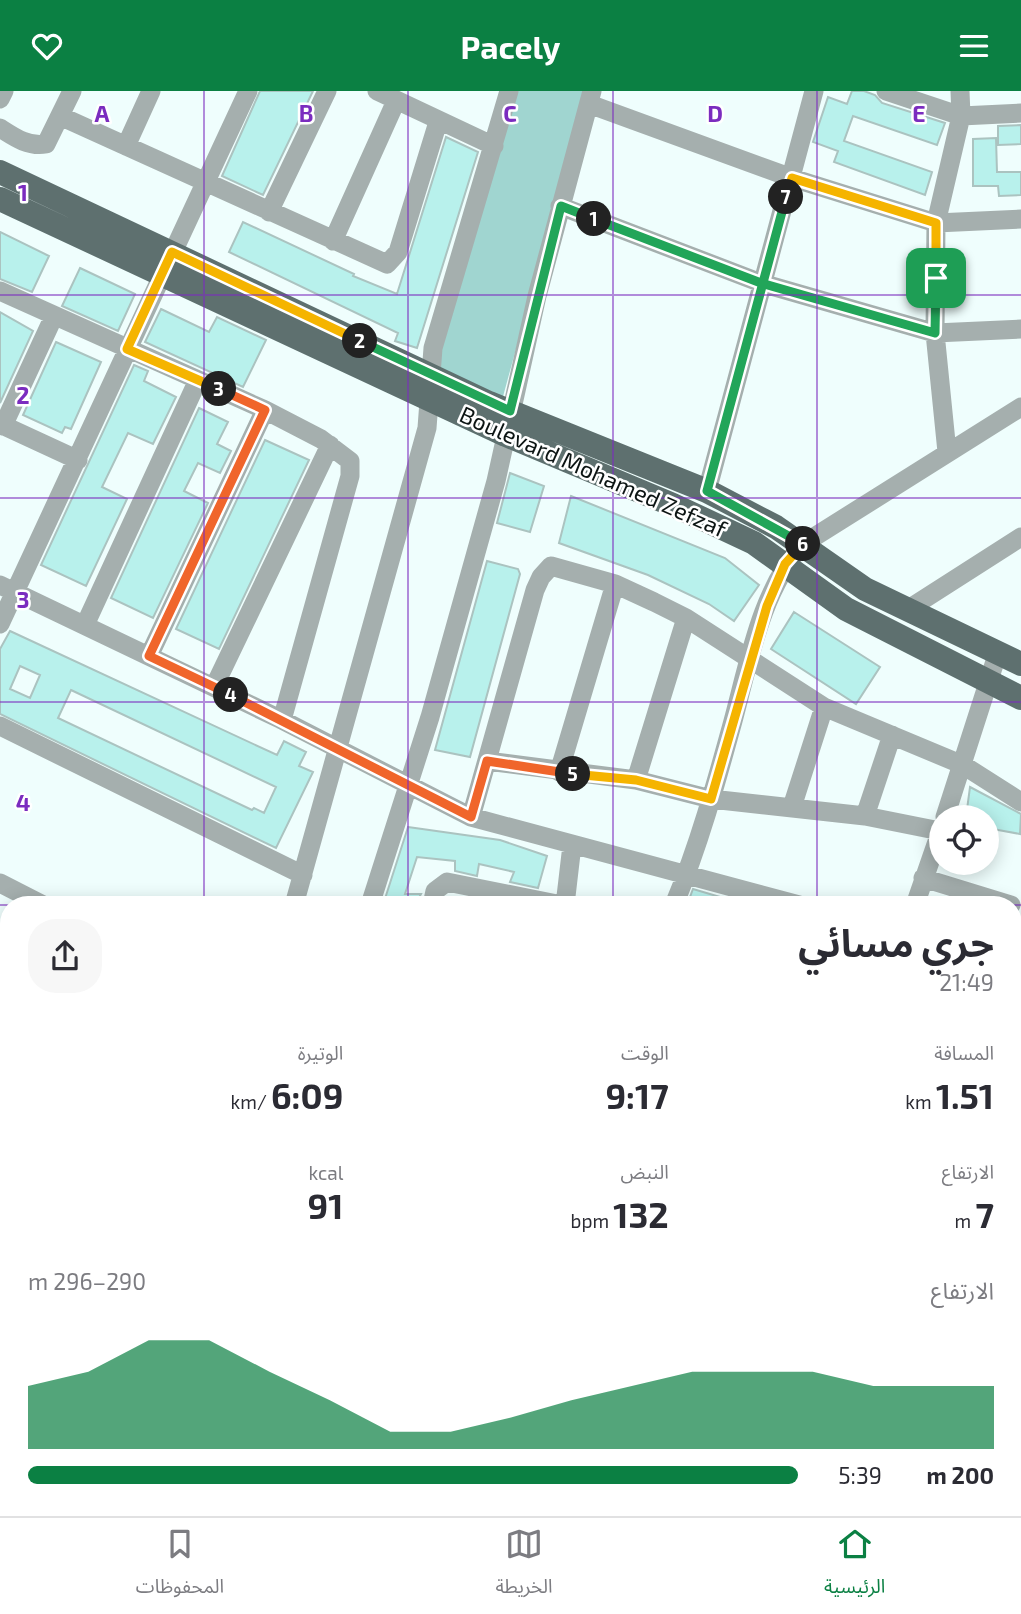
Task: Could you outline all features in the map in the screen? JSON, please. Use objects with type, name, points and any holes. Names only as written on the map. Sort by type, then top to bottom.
[{"type":"main road","name":"Boulevard Mohamed Zefzaf","points":[[0,172],[430,375],[508,423],[754,543],[846,609],[1021,698]]},
{"type":"main road","name":"Boulevard Mohamed Zefzaf","points":[[0,199],[430,400],[508,423],[707,491],[803,544],[843,576],[907,610],[1021,664]]},
{"type":"street","points":[[0,99],[4,91]]},
{"type":"street","points":[[0,128],[20,141],[46,144],[72,91]]},
{"type":"street","points":[[126,146],[151,91]]},
{"type":"street","points":[[269,212],[327,91]]},
{"type":"street","points":[[377,91],[438,122],[494,146]]},
{"type":"street","points":[[297,896],[427,428],[430,375],[437,336],[509,91]]},
{"type":"street","points":[[707,491],[814,91]]},
{"type":"street","points":[[887,91],[961,116],[1021,113]]},
{"type":"street","points":[[947,452],[935,333],[936,223],[961,116],[960,91]]},
{"type":"street","points":[[0,624],[8,589],[78,460],[205,183],[240,93]]},
{"type":"street","points":[[373,896],[409,785],[496,481],[561,206],[590,97],[792,178],[936,223],[1021,219]]},
{"type":"street","points":[[333,241],[396,101]]},
{"type":"street","points":[[60,116],[382,263],[394,260],[438,122]]},
{"type":"street","points":[[561,206],[761,283],[935,333],[1021,329]]},
{"type":"street","points":[[0,291],[265,410],[330,445],[350,461],[350,476],[282,720]]},
{"type":"street","points":[[54,316],[2,425],[78,460]]},
{"type":"street","points":[[85,625],[198,380]]},
{"type":"street","points":[[678,896],[711,799],[750,659],[785,564],[803,544],[1021,407]]},
{"type":"street","points":[[149,656],[265,410]]},
{"type":"street","points":[[214,687],[330,445]]},
{"type":"street","points":[[907,610],[1021,537]]},
{"type":"street","points":[[471,817],[535,590],[544,572],[551,566],[615,584],[686,618],[824,707],[963,765],[1021,802]]},
{"type":"street","points":[[559,772],[615,584]]},
{"type":"street","points":[[8,589],[282,720],[471,817],[766,896]]},
{"type":"street","points":[[636,780],[686,618]]},
{"type":"street","points":[[949,805],[998,652]]},
{"type":"street","points":[[792,807],[824,707]]},
{"type":"street","points":[[0,726],[303,875]]},
{"type":"street","points":[[865,816],[892,735]]},
{"type":"street","points":[[487,761],[636,780],[711,799],[929,823]]},
{"type":"street","points":[[564,896],[572,845]]},
{"type":"street","points":[[918,896],[929,861]]},
{"type":"street","points":[[923,878],[982,896]]},
{"type":"street","points":[[434,896],[435,891],[447,882],[518,896]]},
{"type":"street","points":[[0,883],[25,896]]},
{"type":"shaded area","points":[[503,91],[586,91],[501,404],[426,370]]},
{"type":"building","points":[[260,91],[313,91],[263,195],[222,176]]},
{"type":"building","points":[[852,91],[864,91],[875,95],[882,103],[945,123],[937,145],[853,116],[844,141],[932,172],[925,195],[834,162],[838,151],[813,142],[828,97],[847,104]]},
{"type":"building","points":[[1021,125],[1021,144],[998,145],[998,126]]},
{"type":"building","points":[[446,137],[478,152],[417,348],[395,341],[398,333],[229,252],[243,222],[354,274],[353,276],[397,294]]},
{"type":"building","points":[[996,138],[997,172],[1021,172],[1021,195],[999,196],[998,186],[973,186],[973,139]]},
{"type":"building","points":[[0,232],[49,256],[32,292],[0,279]]},
{"type":"building","points":[[80,268],[135,294],[118,331],[62,306]]},
{"type":"building","points":[[161,309],[209,332],[217,317],[266,340],[243,387],[145,342]]},
{"type":"building","points":[[0,312],[33,331],[0,403]]},
{"type":"building","points":[[56,342],[101,362],[71,429],[65,427],[62,433],[23,415]]},
{"type":"building","points":[[134,365],[148,371],[144,381],[176,397],[153,444],[128,433],[102,487],[127,499],[86,586],[41,565]]},
{"type":"building","points":[[199,408],[228,422],[217,444],[231,451],[220,473],[198,463],[184,491],[208,503],[153,618],[111,598]]},
{"type":"building","points":[[265,440],[309,460],[219,649],[176,629]]},
{"type":"building","points":[[510,473],[544,486],[530,532],[497,523]]},
{"type":"building","points":[[571,496],[725,558],[759,585],[734,621],[709,604],[648,575],[559,543]]},
{"type":"building","points":[[487,561],[518,569],[520,574],[470,757],[435,750]]},
{"type":"building","points":[[794,612],[880,667],[856,704],[771,649]]},
{"type":"building","points":[[10,631],[277,755],[284,741],[306,752],[299,766],[313,772],[276,848],[0,714],[0,649]],"holes":[[[20,666],[40,675],[30,698],[10,689]],[[71,690],[276,787],[264,813],[254,808],[252,810],[58,718]]]},
{"type":"building","points":[[970,787],[1021,814],[1020,834],[999,830],[999,805],[968,805]]},
{"type":"building","points":[[408,827],[500,840],[547,856],[538,888],[510,882],[514,872],[479,864],[477,876],[455,871],[455,861],[417,857],[405,894],[421,894],[420,896],[386,896]]},
{"type":"building","points":[[693,889],[717,896],[690,896]]},
{"type":"route","points":[[936,278],[935,333],[761,283],[561,206],[510,411],[172,252],[127,349],[265,410],[149,656],[338,748],[471,817],[487,761],[636,780],[711,799],[767,606],[785,564],[803,544],[707,491],[761,283],[792,178],[936,223],[936,278]]}]
